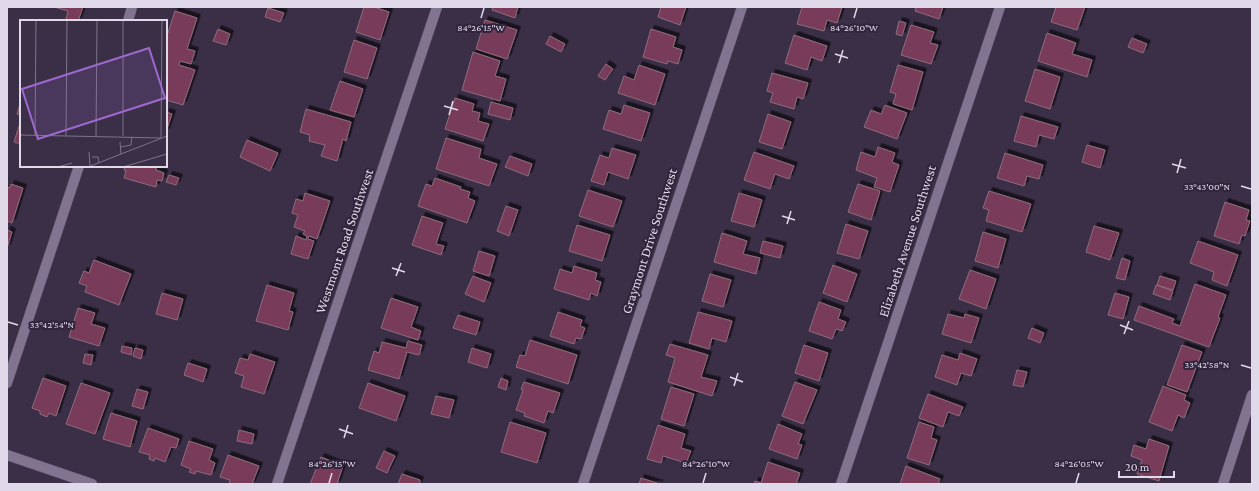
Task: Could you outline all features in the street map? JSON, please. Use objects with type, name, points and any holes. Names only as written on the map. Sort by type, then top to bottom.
[{"type":"street","points":[[128,20],[132,7]]},
{"type":"street","name":"Westmont Road Southwest","points":[[277,484],[437,7]]},
{"type":"street","name":"Graymont Drive Southwest","points":[[583,484],[742,7]]},
{"type":"street","name":"Elizabeth Avenue Southwest","points":[[841,484],[1000,7]]},
{"type":"street","points":[[7,383],[79,167]]},
{"type":"street","points":[[1222,484],[1252,395]]},
{"type":"street","points":[[7,455],[92,484]]},
{"type":"building","points":[[54,7],[83,7],[78,20],[66,19],[68,11]]},
{"type":"building","points":[[364,7],[374,7],[389,12],[380,40],[356,32]]},
{"type":"building","points":[[493,7],[518,7],[515,18],[492,10]]},
{"type":"building","points":[[661,7],[686,7],[680,25],[658,17]]},
{"type":"building","points":[[802,7],[842,7],[837,23],[827,20],[824,31],[797,24]]},
{"type":"building","points":[[916,7],[943,7],[939,19],[915,11]]},
{"type":"building","points":[[1056,7],[1085,7],[1077,30],[1051,22]]},
{"type":"building","points":[[268,8],[284,13],[280,22],[265,17]]},
{"type":"building","points":[[175,11],[197,18],[187,49],[195,51],[191,64],[180,61],[179,65],[195,70],[183,105],[167,100],[167,36]]},
{"type":"building","points":[[485,20],[517,30],[507,59],[476,49]]},
{"type":"building","points":[[899,21],[906,23],[902,36],[896,34]]},
{"type":"building","points":[[911,25],[934,32],[930,43],[938,45],[931,64],[901,55]]},
{"type":"building","points":[[218,29],[230,34],[226,45],[213,41]]},
{"type":"building","points":[[651,29],[676,37],[673,47],[682,50],[678,64],[668,61],[667,64],[643,57]]},
{"type":"building","points":[[1047,33],[1076,43],[1072,54],[1092,60],[1087,77],[1038,61]]},
{"type":"building","points":[[794,35],[827,46],[822,61],[811,57],[807,70],[785,63]]},
{"type":"building","points":[[550,36],[565,44],[561,52],[546,44]]},
{"type":"building","points":[[1132,38],[1147,44],[1143,53],[1128,47]]},
{"type":"building","points":[[354,40],[377,48],[367,79],[344,72]]},
{"type":"building","points":[[473,52],[500,61],[495,76],[506,79],[500,101],[462,90]]},
{"type":"building","points":[[606,64],[613,69],[605,80],[598,76]]},
{"type":"building","points":[[639,65],[665,74],[655,105],[618,93],[624,76],[634,80]]},
{"type":"building","points":[[898,65],[923,72],[912,110],[893,104],[896,94],[890,92]]},
{"type":"building","points":[[1035,69],[1060,77],[1050,109],[1025,101]]},
{"type":"building","points":[[772,73],[808,83],[803,99],[797,97],[794,109],[770,102],[773,93],[767,91]]},
{"type":"building","points":[[340,81],[363,89],[354,117],[330,110]]},
{"type":"building","points":[[455,98],[474,104],[472,111],[480,113],[478,121],[489,124],[483,141],[445,129]]},
{"type":"building","points":[[491,102],[513,108],[510,120],[488,114]]},
{"type":"building","points":[[20,104],[20,115],[17,114]]},
{"type":"building","points":[[624,105],[650,113],[641,141],[603,129],[609,110],[621,114]]},
{"type":"building","points":[[885,105],[907,113],[897,139],[864,127],[871,110],[881,114]]},
{"type":"building","points":[[306,109],[351,122],[346,141],[343,139],[337,161],[321,156],[325,145],[309,141],[310,135],[300,132]]},
{"type":"building","points":[[167,112],[172,114],[167,129]]},
{"type":"building","points":[[768,114],[791,122],[782,149],[759,142]]},
{"type":"building","points":[[1021,116],[1058,127],[1054,139],[1039,135],[1036,147],[1014,141]]},
{"type":"building","points":[[20,123],[20,144],[14,142]]},
{"type":"building","points":[[446,138],[481,149],[479,158],[497,164],[489,186],[436,169]]},
{"type":"building","points":[[247,140],[278,153],[270,171],[240,157]]},
{"type":"building","points":[[1087,145],[1105,150],[1100,168],[1082,162]]},
{"type":"building","points":[[878,147],[895,153],[892,162],[899,165],[890,192],[874,187],[877,178],[856,170],[861,152],[875,157]]},
{"type":"building","points":[[612,148],[636,155],[628,179],[608,172],[604,185],[591,181],[600,155],[609,158]]},
{"type":"building","points":[[754,152],[794,166],[789,179],[775,174],[770,189],[744,180]]},
{"type":"building","points":[[1005,153],[1043,165],[1039,179],[1027,176],[1024,186],[997,178]]},
{"type":"building","points":[[510,156],[532,164],[528,176],[505,167]]},
{"type":"building","points":[[125,167],[157,167],[156,170],[164,173],[162,181],[157,180],[156,187],[124,178],[126,171],[124,170]]},
{"type":"building","points":[[169,175],[179,178],[176,185],[166,182]]},
{"type":"building","points":[[435,178],[461,187],[460,189],[470,192],[468,198],[475,201],[467,223],[418,206],[426,184],[432,186]]},
{"type":"building","points":[[11,184],[23,188],[12,223],[7,221],[7,187],[10,188]]},
{"type":"building","points":[[858,184],[880,191],[871,220],[848,212]]},
{"type":"building","points":[[588,190],[622,201],[613,227],[579,216]]},
{"type":"building","points":[[989,191],[1031,204],[1022,232],[986,221],[989,210],[983,208]]},
{"type":"building","points":[[305,193],[330,201],[317,239],[309,236],[308,239],[314,241],[308,259],[291,254],[296,236],[306,240],[307,236],[303,234],[305,231],[294,227],[298,215],[292,213],[296,199],[303,201]]},
{"type":"building","points":[[739,193],[762,200],[754,227],[731,221]]},
{"type":"building","points":[[1225,202],[1249,210],[1246,220],[1250,221],[1245,236],[1242,235],[1239,244],[1214,236]]},
{"type":"building","points":[[506,206],[518,210],[509,236],[497,231]]},
{"type":"building","points":[[422,216],[443,223],[436,244],[444,246],[441,255],[412,245]]},
{"type":"building","points":[[846,224],[868,231],[859,259],[837,253]]},
{"type":"building","points":[[577,225],[610,235],[602,261],[569,251]]},
{"type":"building","points":[[1094,226],[1119,233],[1110,260],[1086,252]]},
{"type":"building","points":[[7,230],[12,232],[7,248]]},
{"type":"building","points":[[983,232],[1006,239],[998,268],[975,261]]},
{"type":"building","points":[[722,233],[747,241],[743,254],[760,258],[756,274],[714,262]]},
{"type":"building","points":[[763,241],[783,246],[780,258],[760,253]]},
{"type":"building","points":[[1198,241],[1238,255],[1227,286],[1212,280],[1214,272],[1190,263]]},
{"type":"building","points":[[479,251],[495,256],[489,276],[473,271]]},
{"type":"building","points":[[1122,258],[1130,261],[1125,280],[1116,278]]},
{"type":"building","points":[[94,260],[131,274],[119,305],[85,292],[87,286],[79,283],[84,271],[89,273]]},
{"type":"building","points":[[833,265],[857,274],[847,302],[823,293]]},
{"type":"building","points":[[574,266],[597,273],[595,280],[601,282],[597,296],[591,293],[589,300],[554,289],[560,269],[572,273]]},
{"type":"building","points":[[970,270],[996,279],[986,309],[959,299]]},
{"type":"building","points":[[710,274],[731,280],[723,307],[702,301]]},
{"type":"building","points":[[473,276],[491,283],[484,302],[465,294]]},
{"type":"building","points":[[1160,276],[1176,281],[1173,290],[1157,285]]},
{"type":"building","points":[[1195,284],[1226,295],[1218,317],[1220,318],[1209,347],[1134,320],[1139,306],[1174,319],[1172,323],[1180,326]]},
{"type":"building","points":[[267,285],[294,293],[289,311],[293,312],[288,330],[256,321]]},
{"type":"building","points":[[1156,285],[1173,291],[1170,300],[1153,294]]},
{"type":"building","points":[[162,293],[183,299],[177,320],[156,314]]},
{"type":"building","points":[[1115,293],[1129,297],[1123,319],[1108,315]]},
{"type":"building","points":[[391,298],[418,307],[411,327],[421,331],[418,340],[381,328]]},
{"type":"building","points":[[819,302],[841,310],[838,319],[846,322],[842,331],[836,329],[832,339],[809,331]]},
{"type":"building","points":[[78,308],[95,313],[91,324],[105,328],[99,346],[69,337]]},
{"type":"building","points":[[558,312],[582,320],[580,326],[585,328],[581,339],[576,338],[574,344],[550,336]]},
{"type":"building","points":[[698,312],[732,321],[726,342],[712,338],[709,349],[689,343]]},
{"type":"building","points":[[948,314],[964,318],[965,314],[979,318],[971,343],[942,334]]},
{"type":"building","points":[[458,315],[480,322],[476,335],[453,328]]},
{"type":"building","points":[[1032,328],[1044,333],[1040,343],[1028,338]]},
{"type":"building","points":[[530,340],[577,355],[568,384],[516,367],[520,355],[525,356]]},
{"type":"building","points":[[408,341],[422,345],[419,355],[407,352],[399,379],[368,370],[374,351],[379,353],[382,342],[406,348]]},
{"type":"building","points":[[670,344],[708,355],[701,377],[717,381],[712,396],[668,382],[675,358],[666,355]]},
{"type":"building","points":[[804,345],[828,353],[819,381],[795,373]]},
{"type":"building","points":[[1182,345],[1202,352],[1187,392],[1167,385]]},
{"type":"building","points":[[122,346],[132,348],[131,355],[121,352]]},
{"type":"building","points":[[135,348],[143,350],[141,359],[133,356]]},
{"type":"building","points":[[472,348],[491,354],[487,368],[468,362]]},
{"type":"building","points":[[960,353],[977,359],[971,376],[961,373],[957,385],[935,377],[942,355],[958,360]]},
{"type":"building","points":[[85,354],[93,355],[91,365],[83,363]]},
{"type":"building","points":[[250,354],[275,362],[264,394],[241,387],[244,376],[235,373],[240,358],[248,360]]},
{"type":"building","points":[[188,363],[207,369],[203,382],[184,375]]},
{"type":"building","points":[[1017,370],[1027,372],[1023,387],[1013,385]]},
{"type":"building","points":[[43,378],[66,386],[56,416],[49,413],[47,417],[40,414],[40,411],[32,408]]},
{"type":"building","points":[[501,378],[508,381],[506,390],[498,387]]},
{"type":"building","points":[[524,382],[560,393],[553,413],[548,411],[544,423],[524,416],[525,413],[516,410],[523,390],[521,389]]},
{"type":"building","points":[[795,382],[817,390],[803,424],[782,416]]},
{"type":"building","points":[[81,383],[110,393],[95,434],[66,424]]},
{"type":"building","points":[[368,383],[405,396],[396,421],[359,408]]},
{"type":"building","points":[[1163,386],[1186,395],[1184,400],[1190,403],[1184,418],[1178,415],[1172,431],[1149,422]]},
{"type":"building","points":[[671,387],[694,394],[684,426],[661,419]]},
{"type":"building","points":[[137,389],[148,392],[143,409],[132,406]]},
{"type":"building","points":[[928,394],[963,407],[959,416],[948,412],[943,427],[919,418]]},
{"type":"building","points":[[436,396],[454,400],[449,418],[431,414]]},
{"type":"building","points":[[111,413],[137,421],[130,447],[103,439]]},
{"type":"building","points":[[510,422],[546,433],[537,463],[501,452]]},
{"type":"building","points":[[919,422],[934,427],[931,438],[937,440],[929,465],[907,458]]},
{"type":"building","points":[[778,424],[802,434],[798,444],[802,445],[797,459],[769,449]]},
{"type":"building","points":[[658,425],[685,434],[681,448],[691,451],[686,463],[663,456],[661,463],[647,459]]},
{"type":"building","points":[[148,428],[179,439],[176,448],[171,447],[165,462],[155,458],[154,461],[149,459],[150,455],[139,452]]},
{"type":"building","points":[[239,430],[254,434],[252,444],[237,441]]},
{"type":"building","points":[[1149,439],[1169,446],[1159,481],[1137,474],[1142,460],[1131,456],[1134,445],[1146,449]]},
{"type":"building","points":[[189,441],[213,449],[209,460],[215,463],[211,475],[196,471],[195,474],[189,472],[191,469],[181,465]]},
{"type":"building","points":[[384,451],[395,456],[387,473],[376,468]]},
{"type":"building","points":[[228,455],[259,466],[252,484],[229,484],[230,480],[220,477]]},
{"type":"building","points":[[321,457],[343,466],[337,484],[310,484]]},
{"type":"building","points":[[768,462],[800,473],[796,484],[754,484],[755,481],[761,483]]},
{"type":"building","points":[[906,466],[940,479],[938,484],[900,484]]},
{"type":"building","points":[[402,474],[420,480],[419,484],[398,484]]},
{"type":"building","points":[[641,478],[660,484],[639,484]]}]
